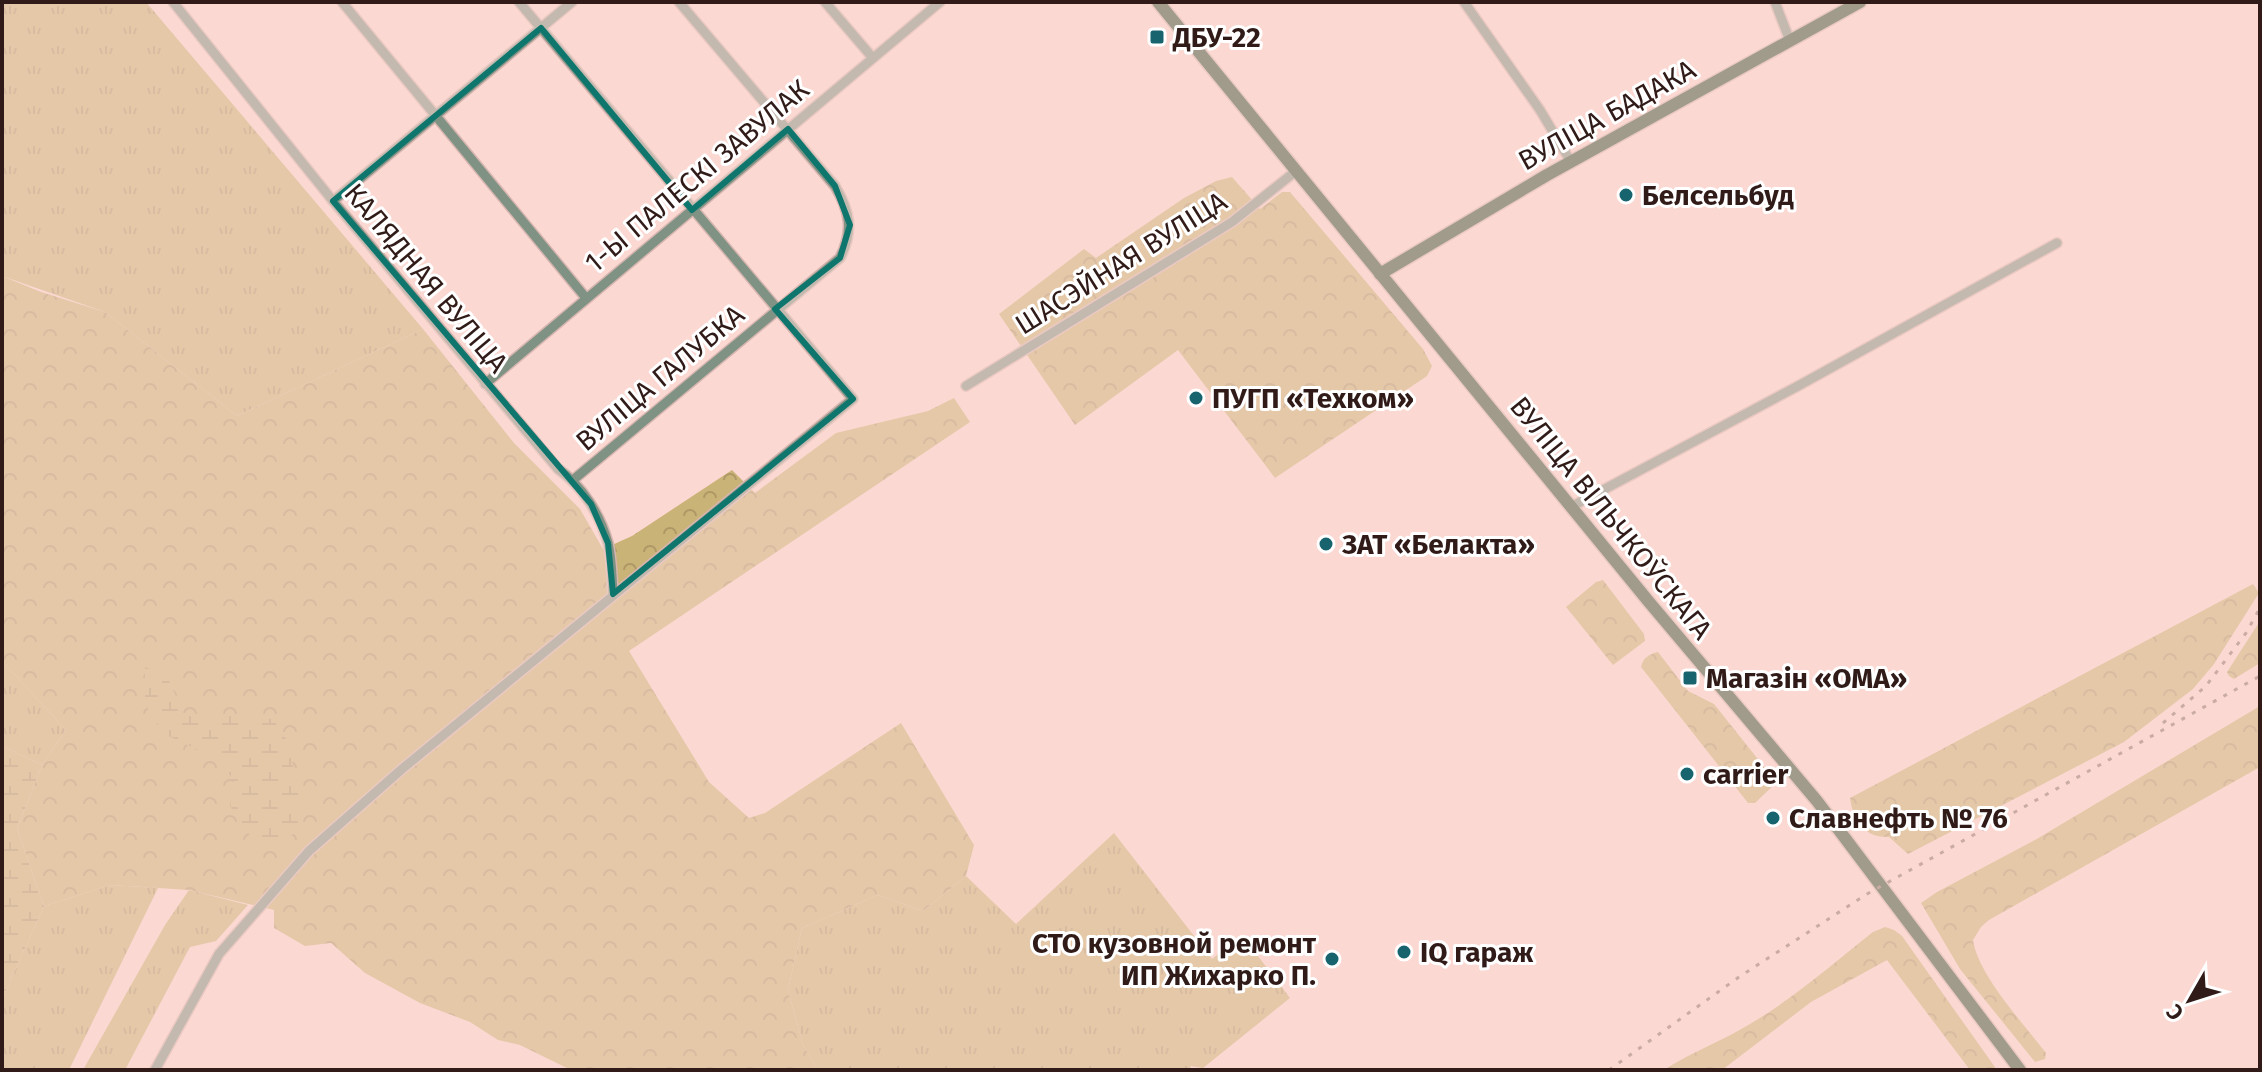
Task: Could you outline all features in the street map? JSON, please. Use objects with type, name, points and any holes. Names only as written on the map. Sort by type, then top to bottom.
[{"type":"main road","name":"ВУЛІЦА ВІЛЬЧКОЎСКАГА","points":[[1158,2],[1571,507],[1817,801],[2020,1070]]},
{"type":"main road","name":"ВУЛІЦА БАДАКА","points":[[1380,274],[1571,162],[1860,2]]},
{"type":"street","name":"КАЛЯДНАЯ ВУЛІЦА","points":[[173,2],[485,384],[591,504],[608,543],[613,594]]},
{"type":"street","points":[[342,2],[586,298]]},
{"type":"street","points":[[155,1070],[219,954],[309,851],[402,769],[853,399],[519,2]]},
{"type":"street","points":[[333,201],[572,2]]},
{"type":"street","name":"ВУЛІЦА ГАЛУБКА","points":[[573,480],[840,258],[847,244],[850,225],[847,207],[835,186],[679,2]]},
{"type":"street","points":[[825,2],[872,57]]},
{"type":"street","name":"1-Ы ПАЛЕСКІ ЗАВУЛАК","points":[[485,384],[940,2]]},
{"type":"street","points":[[1464,2],[1540,110],[1571,162]]},
{"type":"street","points":[[1775,2],[1790,41]]},
{"type":"street","name":"ШАСЭЙНАЯ ВУЛІЦА","points":[[966,386],[1232,222],[1296,171]]},
{"type":"street","points":[[1571,507],[2057,243]]},
{"type":"highlighted area","points":[[541,28],[692,210],[788,129],[835,186],[850,225],[840,258],[775,309],[853,399],[613,594],[608,543],[591,504],[333,201]]},
{"type":"green space","points":[[2,2],[146,2],[423,329],[237,416],[105,312],[2,276]]},
{"type":"green space","points":[[1232,177],[1260,209],[1282,192],[1290,192],[1423,349],[1432,366],[1427,376],[1275,478],[1178,350],[1075,425],[999,314],[1084,249],[1096,258],[1184,198],[1216,181]]},
{"type":"green space","points":[[2,276],[105,312],[237,416],[423,329],[514,443],[580,509],[603,549],[632,536],[732,470],[755,493],[836,433],[928,411],[954,398],[970,422],[629,651],[709,782],[749,818],[765,813],[901,723],[974,845],[966,876],[923,911],[878,895],[802,928],[788,990],[803,1045],[818,1070],[571,1070],[520,1045],[498,1040],[470,1022],[420,1003],[365,973],[331,943],[305,946],[274,928],[274,910],[189,890],[111,885],[44,906],[17,829],[42,765],[66,730],[2,661]]},
{"type":"green space","points":[[1603,580],[1644,634],[1645,641],[1613,665],[1566,607],[1596,582]]},
{"type":"green space","points":[[2253,584],[2259,593],[2214,664],[2193,689],[2124,742],[1908,854],[1889,837],[1866,831],[1857,820],[1850,798]]},
{"type":"green space","points":[[2260,621],[2260,663],[2234,679],[2227,672]]},
{"type":"green space","points":[[1658,652],[1688,691],[1714,704],[1776,783],[1755,803],[1748,803],[1641,667],[1647,657]]},
{"type":"green space","points":[[2,661],[66,730],[42,765],[2,746]]},
{"type":"green space","points":[[145,667],[168,678],[183,713],[273,719],[288,742],[304,817],[281,851],[255,843],[230,806],[234,783],[223,762],[162,733],[145,703]]},
{"type":"green space","points":[[2260,706],[2260,767],[1981,927],[1973,940],[1977,954],[2003,999],[2046,1053],[2045,1059],[2035,1062],[1960,969],[1921,903],[2035,840]]},
{"type":"green space","points":[[2,746],[42,765],[17,829],[44,906],[2,999]]},
{"type":"green space","points":[[1114,833],[1212,959],[1242,935],[1290,998],[1203,1068],[1190,1066],[1192,1070],[818,1070],[803,1045],[788,990],[802,928],[878,895],[923,911],[966,876],[1016,924]]},
{"type":"green space","points":[[111,885],[158,888],[69,1070],[2,1070],[2,999],[44,906]]},
{"type":"green space","points":[[189,890],[248,905],[216,941],[190,947],[125,1070],[83,1070],[165,925]]},
{"type":"green space","points":[[1885,927],[1902,936],[1997,1070],[1970,1070],[1887,960],[1811,1002],[1722,1070],[1664,1070],[1772,1010],[1873,932]]},
{"type":"railway","points":[[2163,723],[2206,686],[2246,633],[2260,608]]},
{"type":"railway","points":[[1609,1070],[1739,977],[1867,894],[2260,676]]},
{"type":"place","name":"ДБУ-22","points":[[1157,37]]},
{"type":"place","name":"Белсельбуд","points":[[1626,195]]},
{"type":"place","name":"ПУГП «Техком»","points":[[1196,398]]},
{"type":"place","name":"ЗАТ «Белакта»","points":[[1326,544]]},
{"type":"place","name":"Магазін «ОМА»","points":[[1690,678]]},
{"type":"place","name":"carrier","points":[[1687,774]]},
{"type":"place","name":"Славнефть № 76","points":[[1773,818]]},
{"type":"place","name":"IQ гараж","points":[[1404,952]]},
{"type":"place","name":"СТО кузовной ремонт ИП Жихарко П.","points":[[1332,959]]}]
